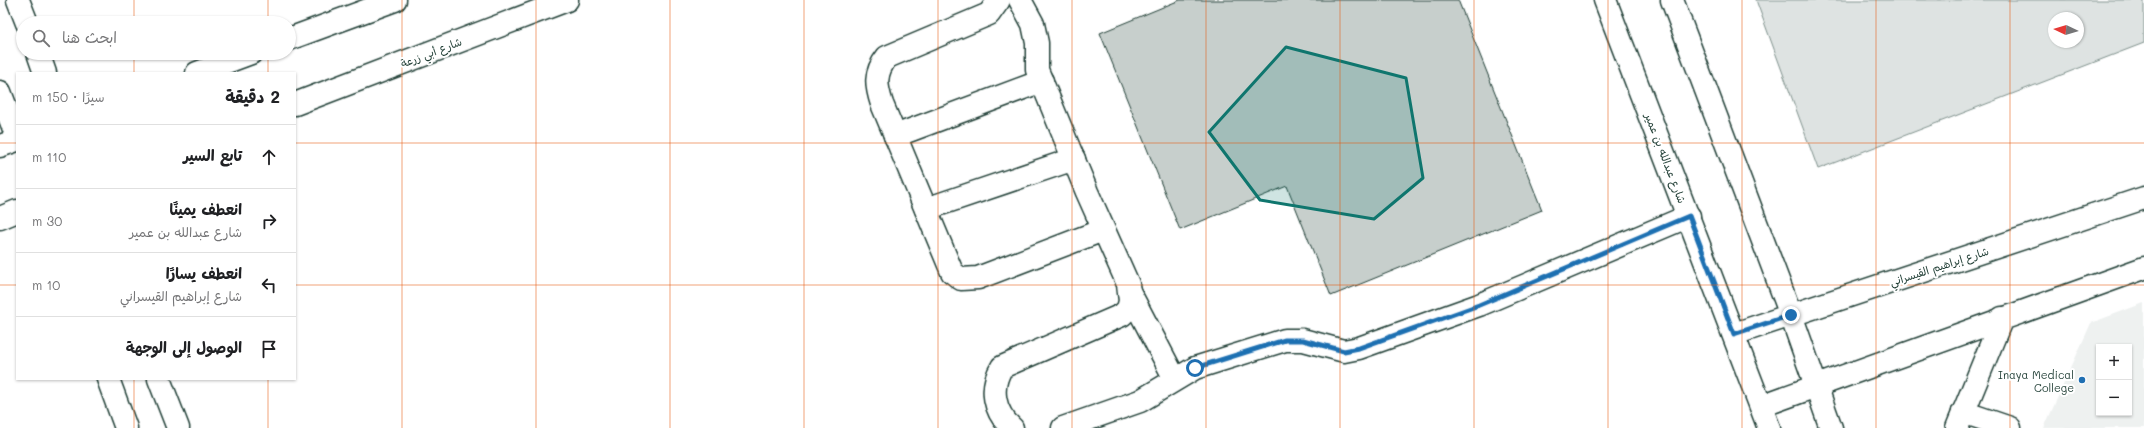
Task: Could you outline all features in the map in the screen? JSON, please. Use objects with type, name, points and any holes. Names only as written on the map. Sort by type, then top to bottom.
[{"type":"street","points":[[18,0],[24,16]]},
{"type":"street","points":[[296,36],[395,0]]},
{"type":"street","name":"شارع أبي زرعة","points":[[296,104],[567,0]]},
{"type":"street","points":[[999,0],[989,14],[898,51],[887,57],[880,66],[877,78],[877,89],[895,136],[952,272],[961,279],[978,278],[1103,230]]},
{"type":"street","name":"شارع عبدالله بن عمير","points":[[1605,0],[1769,428]]},
{"type":"street","points":[[1672,0],[1791,315],[1814,385],[1831,428]]},
{"type":"street","points":[[1012,428],[1001,415],[996,402],[994,384],[1002,367],[1122,315],[1128,309],[1130,301],[1128,284],[1103,230],[1037,70],[1038,43],[1027,4]]},
{"type":"street","points":[[40,60],[45,72]]},
{"type":"street","points":[[200,72],[232,60]]},
{"type":"street","points":[[895,136],[1042,81]]},
{"type":"street","points":[[0,92],[16,136]]},
{"type":"street","points":[[0,146],[16,139]]},
{"type":"street","points":[[926,209],[1074,159]]},
{"type":"street","name":"شارع إبراهيم القيسراني","points":[[1734,334],[2144,198]]},
{"type":"street","points":[[0,218],[16,211]]},
{"type":"street","points":[[1063,428],[1140,401],[1195,368],[1285,340],[1303,340],[1344,351],[1359,348],[1479,305],[1689,216]]},
{"type":"street","points":[[1761,406],[1814,385],[2144,268]]},
{"type":"street","points":[[1130,293],[1176,380]]},
{"type":"street","points":[[2002,318],[1960,420],[2010,428]]},
{"type":"street","points":[[108,380],[126,428]]},
{"type":"street","points":[[159,380],[178,428]]},
{"type":"highlighted area","points":[[1286,47],[1406,78],[1423,178],[1374,219],[1260,200],[1209,132]]},
{"type":"shaded area","points":[[1756,0],[2144,0],[2144,43],[1818,169]]},
{"type":"shaded area","name":"Inaya Medical College","points":[[2144,303],[2144,428],[2044,428],[2091,323]]},
{"type":"building","points":[[1180,0],[1458,0],[1542,210],[1331,296],[1287,186],[1180,230],[1100,33]]},
{"type":"place","name":"Inaya Medical College","points":[[2082,380]]},
{"type":"route","points":[[1195,368],[1285,340],[1303,340],[1344,351],[1359,348],[1479,305],[1689,216],[1734,334],[1791,315]]}]
